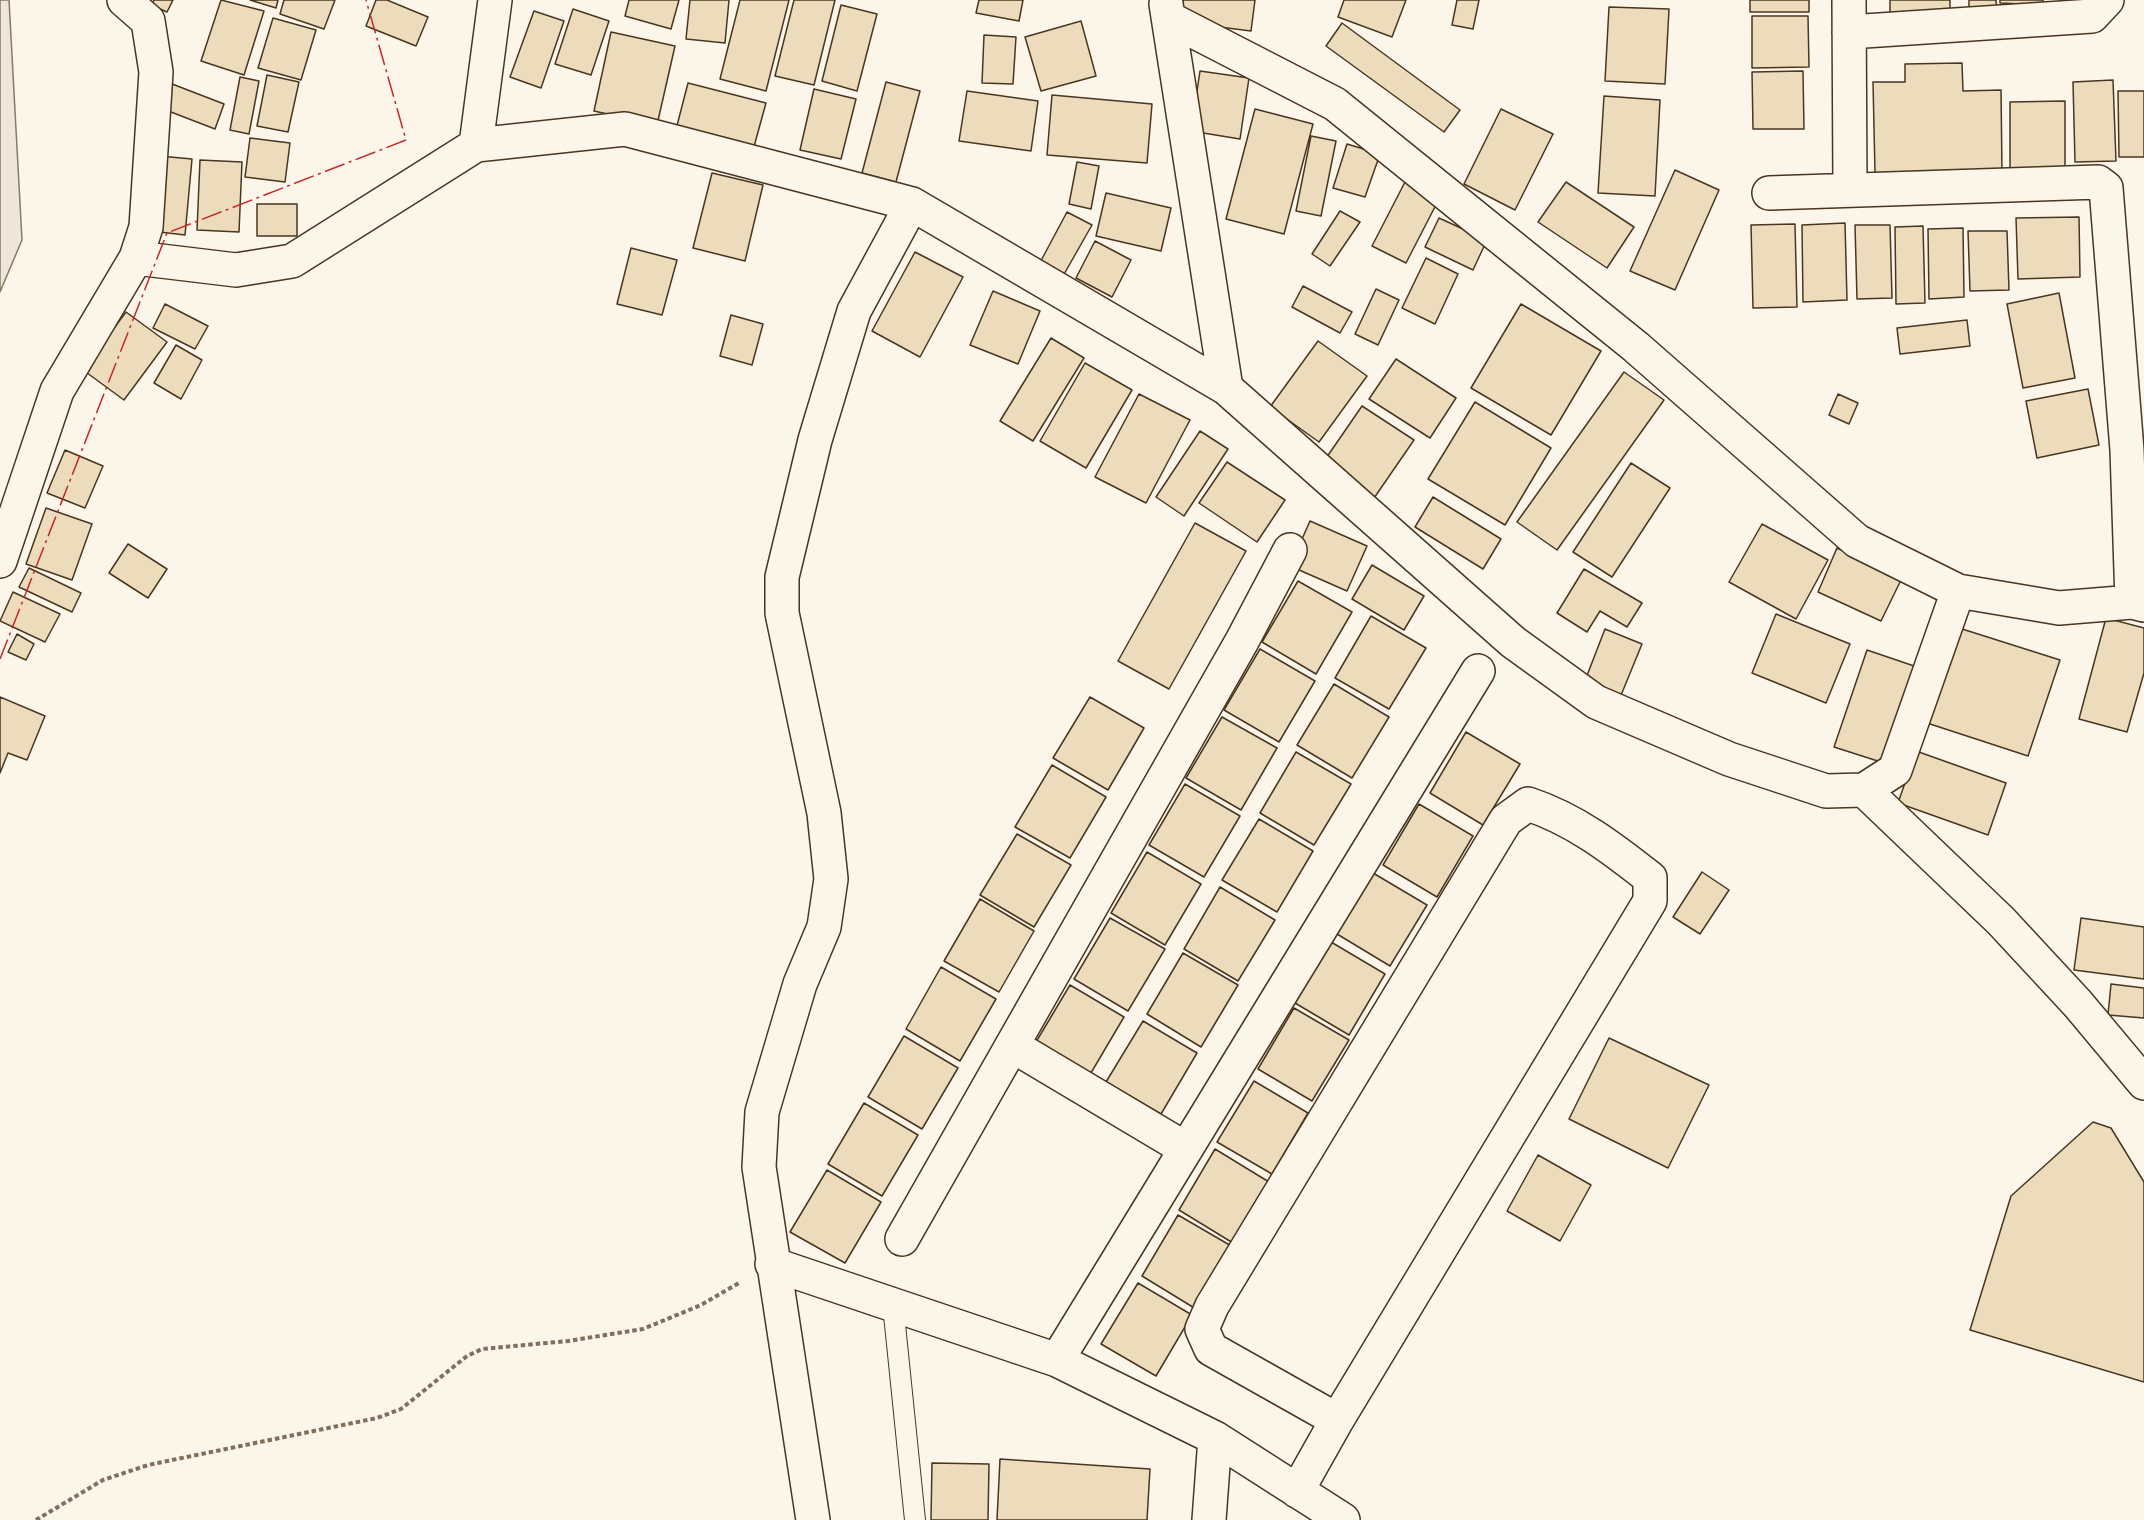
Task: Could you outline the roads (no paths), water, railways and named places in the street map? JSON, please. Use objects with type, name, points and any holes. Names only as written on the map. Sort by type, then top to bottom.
[{"type":"street","points":[[0,561],[57,391],[136,258],[146,227],[156,72],[148,21],[124,0]]},
{"type":"street","points":[[476,145],[495,0]]},
{"type":"street","points":[[1849,0],[1850,189]]},
{"type":"street","points":[[1849,32],[2092,16],[2108,0]]},
{"type":"street","points":[[1168,10],[1226,388]]},
{"type":"street","points":[[1168,10],[1335,104],[1636,347],[1857,541],[1958,591],[2059,608],[2138,603],[2106,188],[2098,182],[1769,193]]},
{"type":"street","points":[[136,258],[236,270],[292,261],[476,145],[625,129],[912,204],[1226,388],[1513,642],[1596,702],[1740,763],[1826,790],[1864,790],[1894,770],[1958,591]]},
{"type":"street","points":[[813,1520],[771,1264],[759,1167],[762,1112],[800,984],[824,927],[831,879],[824,813],[782,613],[782,577],[815,440],[854,310],[912,204]]},
{"type":"street","points":[[902,1239],[1242,641],[1290,550]]},
{"type":"street","points":[[1057,1360],[1478,670]]},
{"type":"street","points":[[1864,790],[2001,921],[2078,1004],[2144,1083]]},
{"type":"street","points":[[1298,1491],[1336,1420],[1650,901],[1650,878],[1613,849],[1558,813],[1528,804],[1506,820],[1212,1306],[1202,1329],[1211,1349],[1336,1420]]},
{"type":"street","points":[[1013,1046],[1186,1149]]},
{"type":"street","points":[[771,1264],[1057,1360],[1215,1438],[1343,1520]]},
{"type":"street","points":[[1209,1520],[1215,1438]]},
{"type":"lane","points":[[893,1305],[915,1520]]}]
